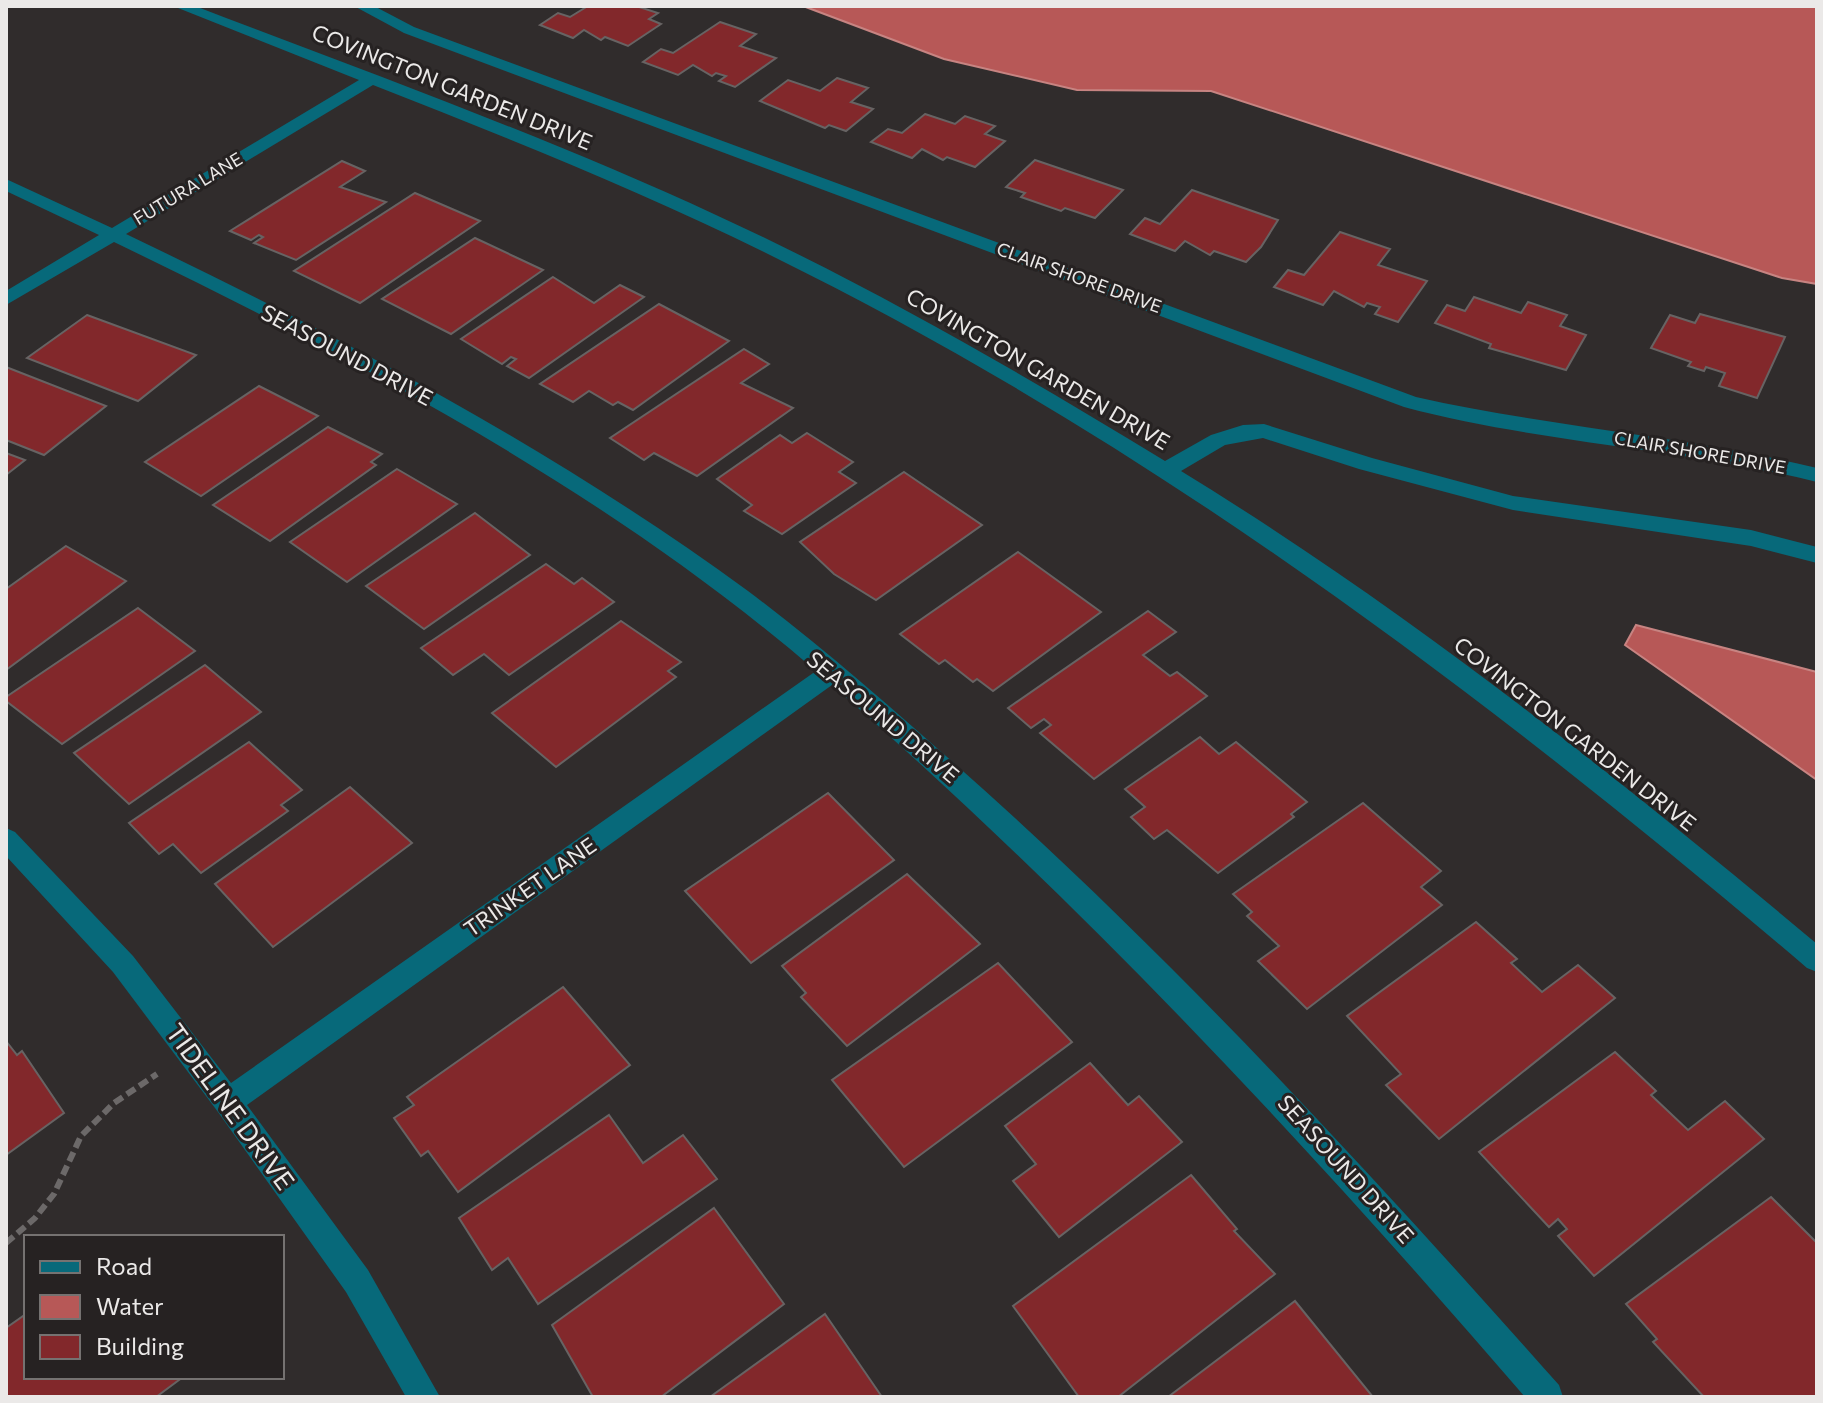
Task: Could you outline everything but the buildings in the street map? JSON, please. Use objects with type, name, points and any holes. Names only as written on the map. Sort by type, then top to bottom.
[{"type":"street","name":"COVINGTON GARDEN DRIVE","points":[[181,6],[653,193],[784,254],[1064,406],[1269,536],[1408,635],[1561,750],[1817,960]]},
{"type":"street","name":"CLAIR SHORE DRIVE","points":[[362,6],[409,30],[1411,402],[1528,427],[1724,453],[1817,475]]},
{"type":"street","name":"FUTURA LANE","points":[[6,299],[371,80]]},
{"type":"street","name":"SEASOUND DRIVE","points":[[6,184],[398,378],[498,437],[714,578],[833,672],[986,805],[1101,912],[1216,1028],[1378,1202],[1547,1397]]},
{"type":"street","points":[[1166,470],[1218,440],[1243,432],[1264,431],[1366,464],[1513,503],[1751,538],[1817,555]]},
{"type":"street","name":"TRINKET LANE","points":[[228,1102],[833,672]]},
{"type":"street","name":"TIDELINE DRIVE","points":[[6,839],[123,964],[190,1051],[357,1281],[424,1397]]},
{"type":"path","points":[[6,1243],[35,1218],[54,1194],[81,1136],[114,1103],[190,1051]]},
{"type":"water","points":[[803,6],[1817,6],[1817,284],[1782,278],[1211,91],[1077,90],[944,59]]},
{"type":"water","points":[[1636,625],[1817,672],[1817,780],[1625,645]]}]
